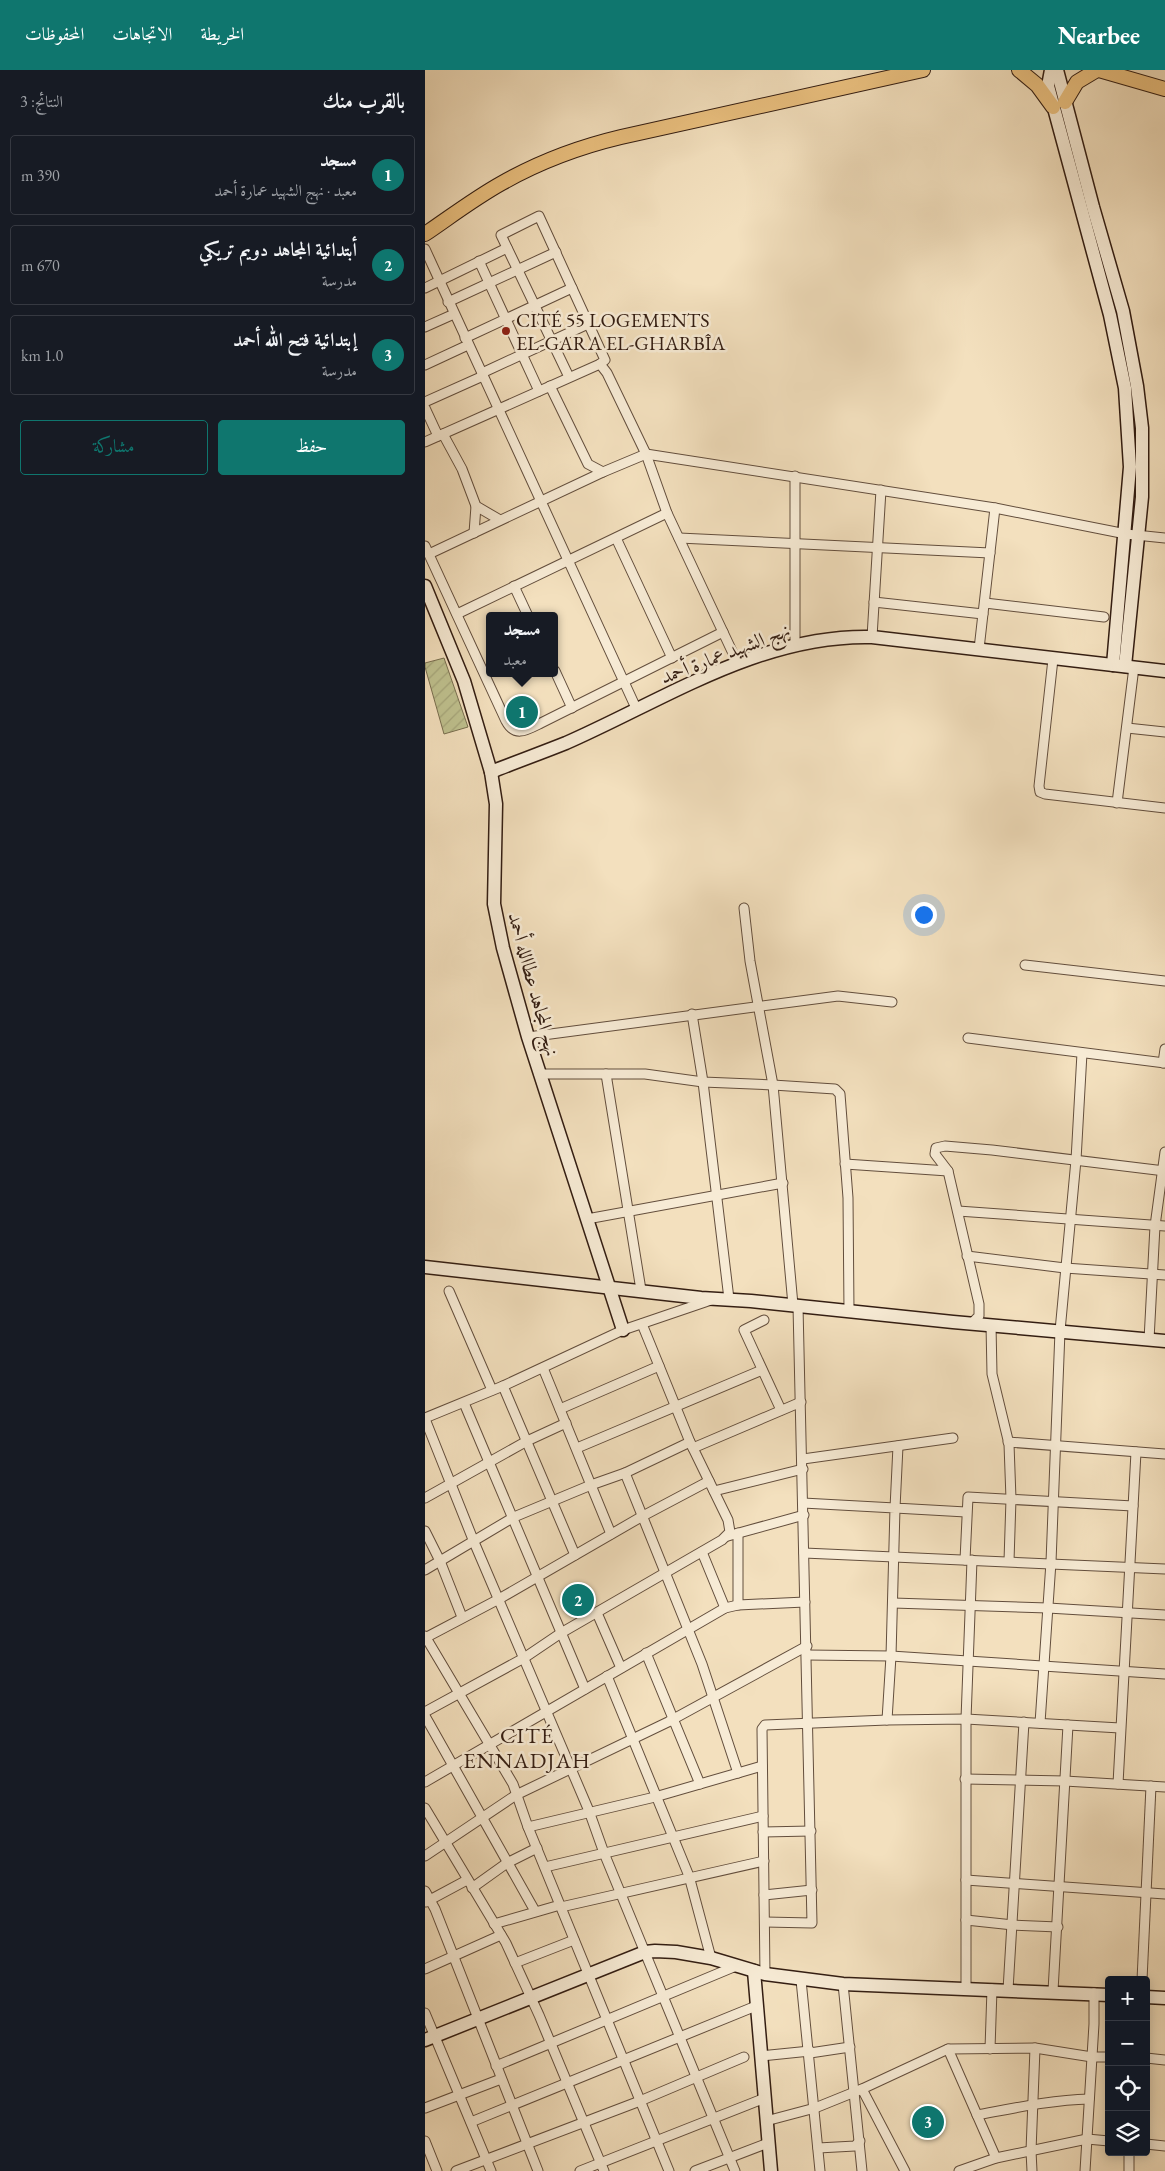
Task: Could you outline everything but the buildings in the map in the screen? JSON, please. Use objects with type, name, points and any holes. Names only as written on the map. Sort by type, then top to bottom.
[{"type":"main road","points":[[425,234],[503,183],[541,164],[580,148],[631,134],[923,70]]},
{"type":"main road","points":[[1019,70],[1059,104],[1077,82],[1098,70],[1165,89]]},
{"type":"street","points":[[1051,70],[1048,86],[1059,104]]},
{"type":"street","points":[[1057,70],[1059,104],[1111,315],[1125,388],[1129,428],[1132,535],[1124,666],[1127,728],[1117,803]]},
{"type":"street","points":[[425,442],[600,364],[605,360],[539,216],[501,235],[569,377]]},
{"type":"street","points":[[425,288],[507,248]]},
{"type":"street","points":[[425,250],[636,708]]},
{"type":"street","points":[[448,302],[556,252]]},
{"type":"street","points":[[479,261],[539,391]]},
{"type":"street","points":[[425,365],[506,318],[572,288]]},
{"type":"street","points":[[425,327],[454,314]]},
{"type":"street","points":[[425,402],[588,324]]},
{"type":"street","points":[[600,364],[607,373],[646,454],[667,513],[738,664]]},
{"type":"street","points":[[550,386],[588,464],[603,472]]},
{"type":"street","points":[[425,408],[462,469],[476,506],[474,532]]},
{"type":"street","points":[[486,675],[427,550],[474,532],[646,454],[995,508],[1132,535],[1165,538]]},
{"type":"street","points":[[580,483],[588,464]]},
{"type":"street","points":[[795,476],[795,644]]},
{"type":"street","points":[[872,638],[881,490]]},
{"type":"street","points":[[476,506],[500,520]]},
{"type":"street","points":[[979,650],[995,508]]},
{"type":"street","points":[[457,614],[667,513]]},
{"type":"street","points":[[616,538],[672,658]]},
{"type":"street","points":[[679,538],[990,553]]},
{"type":"street","name":"نهج المجاهد عطاالله أحمد","points":[[425,586],[464,681],[491,772],[495,804],[493,880],[497,924],[539,1074],[623,1330]]},
{"type":"street","points":[[514,586],[526,612]]},
{"type":"street","points":[[874,602],[983,614]]},
{"type":"street","points":[[985,603],[1104,617]]},
{"type":"street","points":[[487,677],[512,730],[523,732],[723,632]]},
{"type":"street","name":"نهج الشهيد عمارة أحمد","points":[[491,772],[566,743],[636,708],[738,664],[795,644],[831,638],[872,638],[1165,671]]},
{"type":"street","points":[[1053,659],[1039,789],[1042,794],[1165,808]]},
{"type":"street","points":[[558,677],[572,708]]},
{"type":"street","points":[[1127,728],[1165,732]]},
{"type":"street","points":[[744,908],[750,961],[773,1084],[795,1305],[801,1402],[809,1724],[813,1923],[765,1922]]},
{"type":"street","points":[[1025,965],[1165,982]]},
{"type":"street","points":[[528,1037],[838,996],[892,1002]]},
{"type":"street","points":[[692,1014],[703,1082],[717,1196],[723,1299]]},
{"type":"street","points":[[967,1038],[1164,1063],[1165,1049]]},
{"type":"street","points":[[1041,1723],[1054,1501],[1060,1331],[1076,1160],[1082,1053]]},
{"type":"street","points":[[539,1074],[645,1074],[703,1082],[773,1084],[835,1090],[840,1094],[849,1198],[849,1311]]},
{"type":"street","points":[[606,1074],[641,1290]]},
{"type":"street","points":[[972,1323],[979,1316],[979,1304],[948,1171],[935,1154],[938,1147],[1076,1160],[1164,1171]]},
{"type":"street","points":[[1149,1340],[1153,1275],[1160,1226],[1165,1152]]},
{"type":"street","points":[[845,1164],[948,1171]]},
{"type":"street","points":[[587,1218],[783,1183]]},
{"type":"street","points":[[958,1211],[1069,1221],[1160,1226]]},
{"type":"street","points":[[967,1256],[1065,1268],[1165,1276]]},
{"type":"street","points":[[425,1267],[723,1299],[1165,1340]]},
{"type":"street","points":[[449,1291],[492,1390]]},
{"type":"street","points":[[723,1299],[623,1330],[503,1386],[425,1419],[474,1542],[589,1811],[604,1853],[735,2171]]},
{"type":"street","points":[[764,1320],[744,1330],[781,1410]]},
{"type":"street","points":[[641,1324],[692,1445],[730,1524],[728,1536]]},
{"type":"street","points":[[991,1325],[993,1374],[1008,1442],[1011,1499],[1009,1561]]},
{"type":"street","points":[[560,1409],[659,1366]]},
{"type":"street","points":[[543,1368],[611,1534]]},
{"type":"street","points":[[577,1448],[762,1370]]},
{"type":"street","points":[[503,1386],[575,1555]]},
{"type":"street","points":[[425,1570],[514,1518],[551,1501],[625,1474],[801,1402]]},
{"type":"street","points":[[464,1403],[585,1689]]},
{"type":"street","points":[[425,1498],[527,1441],[566,1423]]},
{"type":"street","points":[[714,1490],[803,1464],[898,1446],[953,1438]]},
{"type":"street","points":[[1008,1442],[1165,1454]]},
{"type":"street","points":[[887,1720],[898,1446]]},
{"type":"street","points":[[1118,1784],[1136,1452]]},
{"type":"street","points":[[625,1474],[714,1696],[738,1773]]},
{"type":"street","points":[[669,2171],[588,1975],[513,1784],[425,1638],[499,1599],[641,1517],[709,1481]]},
{"type":"street","points":[[966,1990],[965,1779],[971,1606],[966,1512],[968,1496],[1133,1506]]},
{"type":"street","points":[[803,1503],[966,1512]]},
{"type":"street","points":[[425,1712],[524,1658],[561,1633],[728,1536],[803,1515]]},
{"type":"street","points":[[425,1531],[440,1561],[462,1617]]},
{"type":"street","points":[[738,1533],[738,1606]]},
{"type":"street","points":[[703,1552],[725,1608]]},
{"type":"street","points":[[804,1553],[1165,1568]]},
{"type":"street","points":[[425,1782],[489,1743],[547,1712],[725,1608],[805,1602]]},
{"type":"street","points":[[893,1603],[1048,1608],[1165,1615]]},
{"type":"street","points":[[597,1612],[621,1668]]},
{"type":"street","points":[[425,1856],[516,1795],[633,1740],[714,1696],[807,1651],[1165,1674]]},
{"type":"street","points":[[646,1654],[700,1784]]},
{"type":"street","points":[[607,1676],[689,1876],[711,1958]]},
{"type":"street","points":[[425,1716],[535,1911]]},
{"type":"street","points":[[771,2171],[756,2006],[765,1922],[762,1729],[765,1726],[887,1720],[966,1720],[1121,1728]]},
{"type":"street","points":[[1008,1990],[1016,1883],[1024,1722]]},
{"type":"street","points":[[1053,1991],[1068,1725]]},
{"type":"street","points":[[529,1827],[589,1811],[655,1797],[762,1766]]},
{"type":"street","points":[[965,1779],[1065,1781],[1165,1787]]},
{"type":"street","points":[[1142,1976],[1151,1786]]},
{"type":"street","points":[[425,1808],[515,1963],[531,1996],[602,2167]]},
{"type":"street","points":[[545,1867],[763,1816]]},
{"type":"street","points":[[763,1832],[811,1831]]},
{"type":"street","points":[[428,1902],[470,1884],[537,1848]]},
{"type":"street","points":[[494,1924],[535,1911],[764,1860]]},
{"type":"street","points":[[966,1880],[1165,1894]]},
{"type":"street","points":[[764,1895],[812,1890]]},
{"type":"street","points":[[425,1891],[428,1902],[454,1956],[538,2171]]},
{"type":"street","points":[[966,1920],[1058,1927]]},
{"type":"street","points":[[425,1969],[501,1936]]},
{"type":"street","points":[[515,1963],[574,1940]]},
{"type":"street","points":[[429,2038],[645,1952],[655,1951],[676,1952],[711,1958],[759,1972],[801,1980],[966,1990],[1053,1991],[1105,1994]]},
{"type":"street","points":[[496,2066],[736,1966]]},
{"type":"street","points":[[801,1980],[810,2052],[820,2171]]},
{"type":"street","points":[[843,1984],[850,2047],[858,2091],[862,2171]]},
{"type":"street","points":[[990,2049],[991,1990]]},
{"type":"street","points":[[1085,2171],[1094,1994]]},
{"type":"street","points":[[1150,1997],[1165,1998]]},
{"type":"street","points":[[471,2122],[756,2006]]},
{"type":"street","points":[[425,2013],[429,2038],[459,2096],[491,2171]]},
{"type":"street","points":[[761,2056],[850,2047]]},
{"type":"street","points":[[1033,2171],[1031,2151],[1035,2048]]},
{"type":"street","points":[[766,2121],[815,2108],[858,2091],[948,2049],[1035,2048],[1092,2057],[1105,2057]]},
{"type":"street","points":[[948,2049],[996,2158]]},
{"type":"street","points":[[456,2171],[640,2102],[744,2057]]},
{"type":"street","points":[[1150,2058],[1165,2060]]},
{"type":"street","points":[[425,2108],[501,2079]]},
{"type":"street","points":[[858,2091],[905,2171]]},
{"type":"street","points":[[580,2171],[602,2167],[656,2140],[765,2098]]},
{"type":"street","points":[[977,2115],[1033,2104],[1089,2099]]},
{"type":"street","points":[[964,2170],[996,2158],[1087,2139],[1105,2141]]},
{"type":"street","points":[[425,2141],[437,2171]]},
{"type":"street","points":[[819,2148],[855,2146],[860,2141]]},
{"type":"street","points":[[695,2171],[768,2143]]},
{"type":"street","points":[[1150,2144],[1165,2146]]},
{"type":"street","points":[[1129,2156],[1129,2171]]},
{"type":"green space","points":[[444,658],[468,727],[444,734],[425,663]]},
{"type":"place","name":"CITÉ 55 LOGEMENTS EL-GARA EL-GHARBÎA","points":[[506,331]]},
{"type":"place","name":"مسجد","points":[[522,712]]},
{"type":"place","name":"أبتدائية المجاهد دويم تريكي","points":[[578,1600]]},
{"type":"place","name":"إبتدائية فتح الله أحمد","points":[[928,2122]]},
{"type":"district","name":"CITÉ ENNADJAH","points":[[527,1748]]}]
